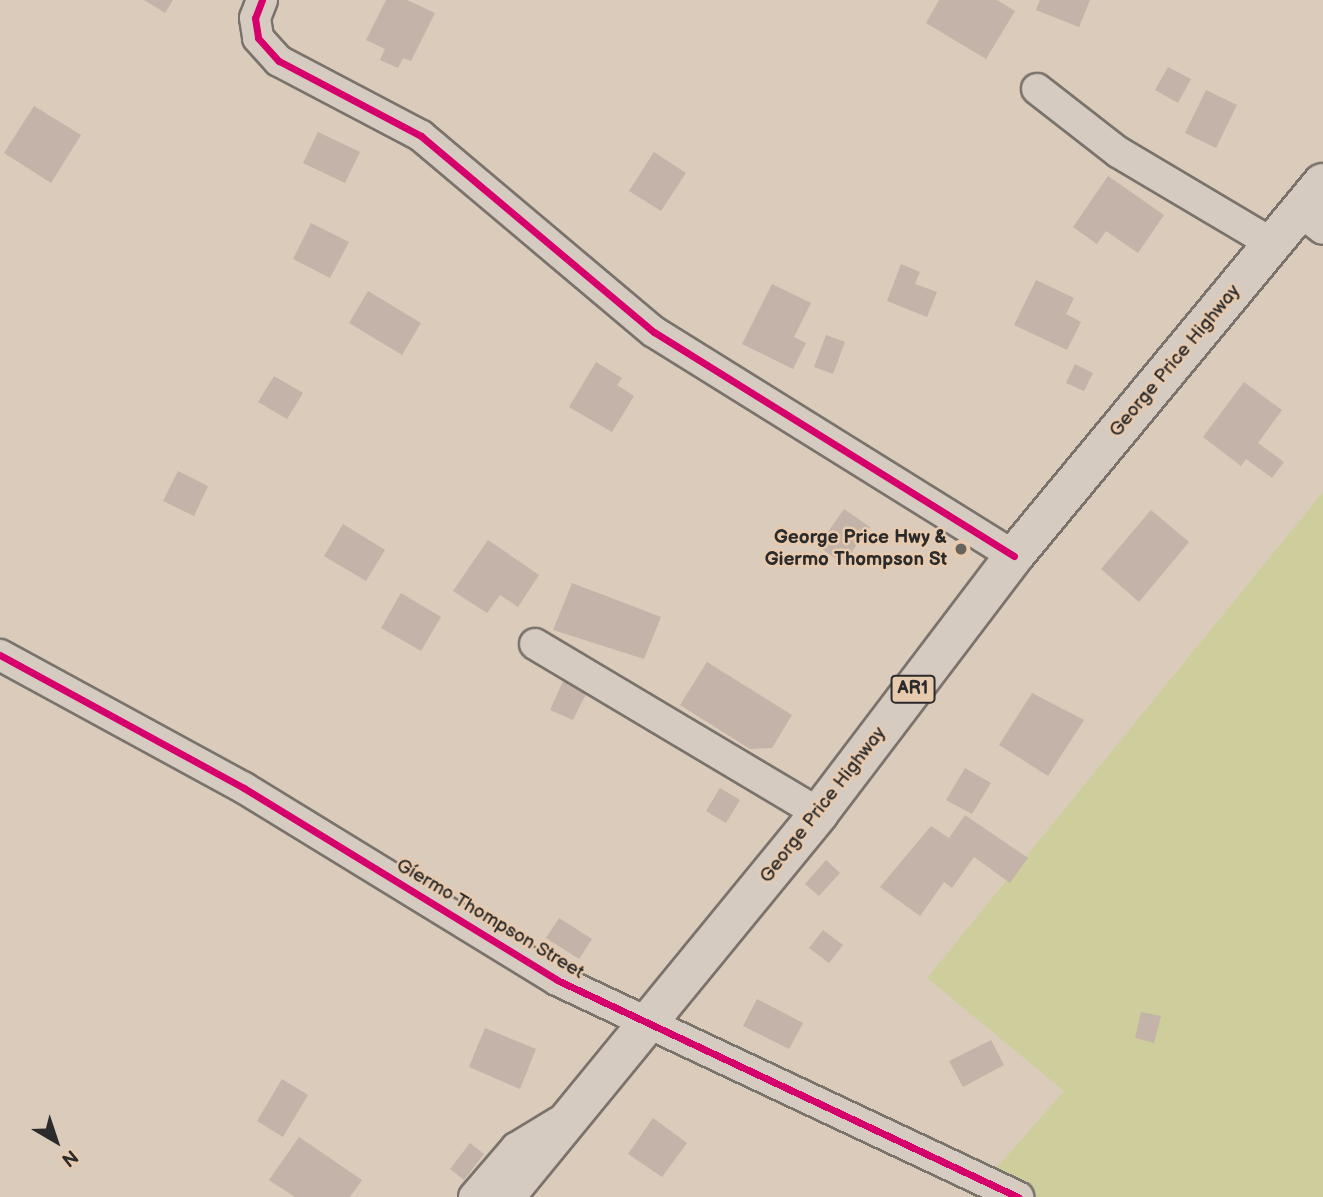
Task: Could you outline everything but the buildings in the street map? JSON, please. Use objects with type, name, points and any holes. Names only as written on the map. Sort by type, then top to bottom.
[{"type":"highway","name":"George Price Highway","points":[[505,1197],[649,1024],[818,813],[1014,555],[1273,244],[1315,208]]},
{"type":"street","points":[[262,0],[255,18],[258,38],[279,61],[421,136],[654,332],[1014,555]]},
{"type":"street","points":[[1037,89],[1118,152],[1273,244]]},
{"type":"street","points":[[535,644],[818,813]]},
{"type":"street","name":"Gíermo Thompson Street","points":[[0,655],[244,788],[556,980],[1018,1197]]},
{"type":"street","points":[[474,1197],[516,1148],[575,1113]]},
{"type":"green space","points":[[1323,492],[1323,1197],[971,1197],[1064,1091],[927,978]]},
{"type":"cycle path","points":[[262,0],[255,18],[258,38],[279,61],[421,136],[654,332],[1014,556]]},
{"type":"cycle path","points":[[0,655],[244,788],[557,980],[1018,1197]]},
{"type":"place","name":"George Price Hwy & Giermo Thompson St","points":[[961,549]]}]
